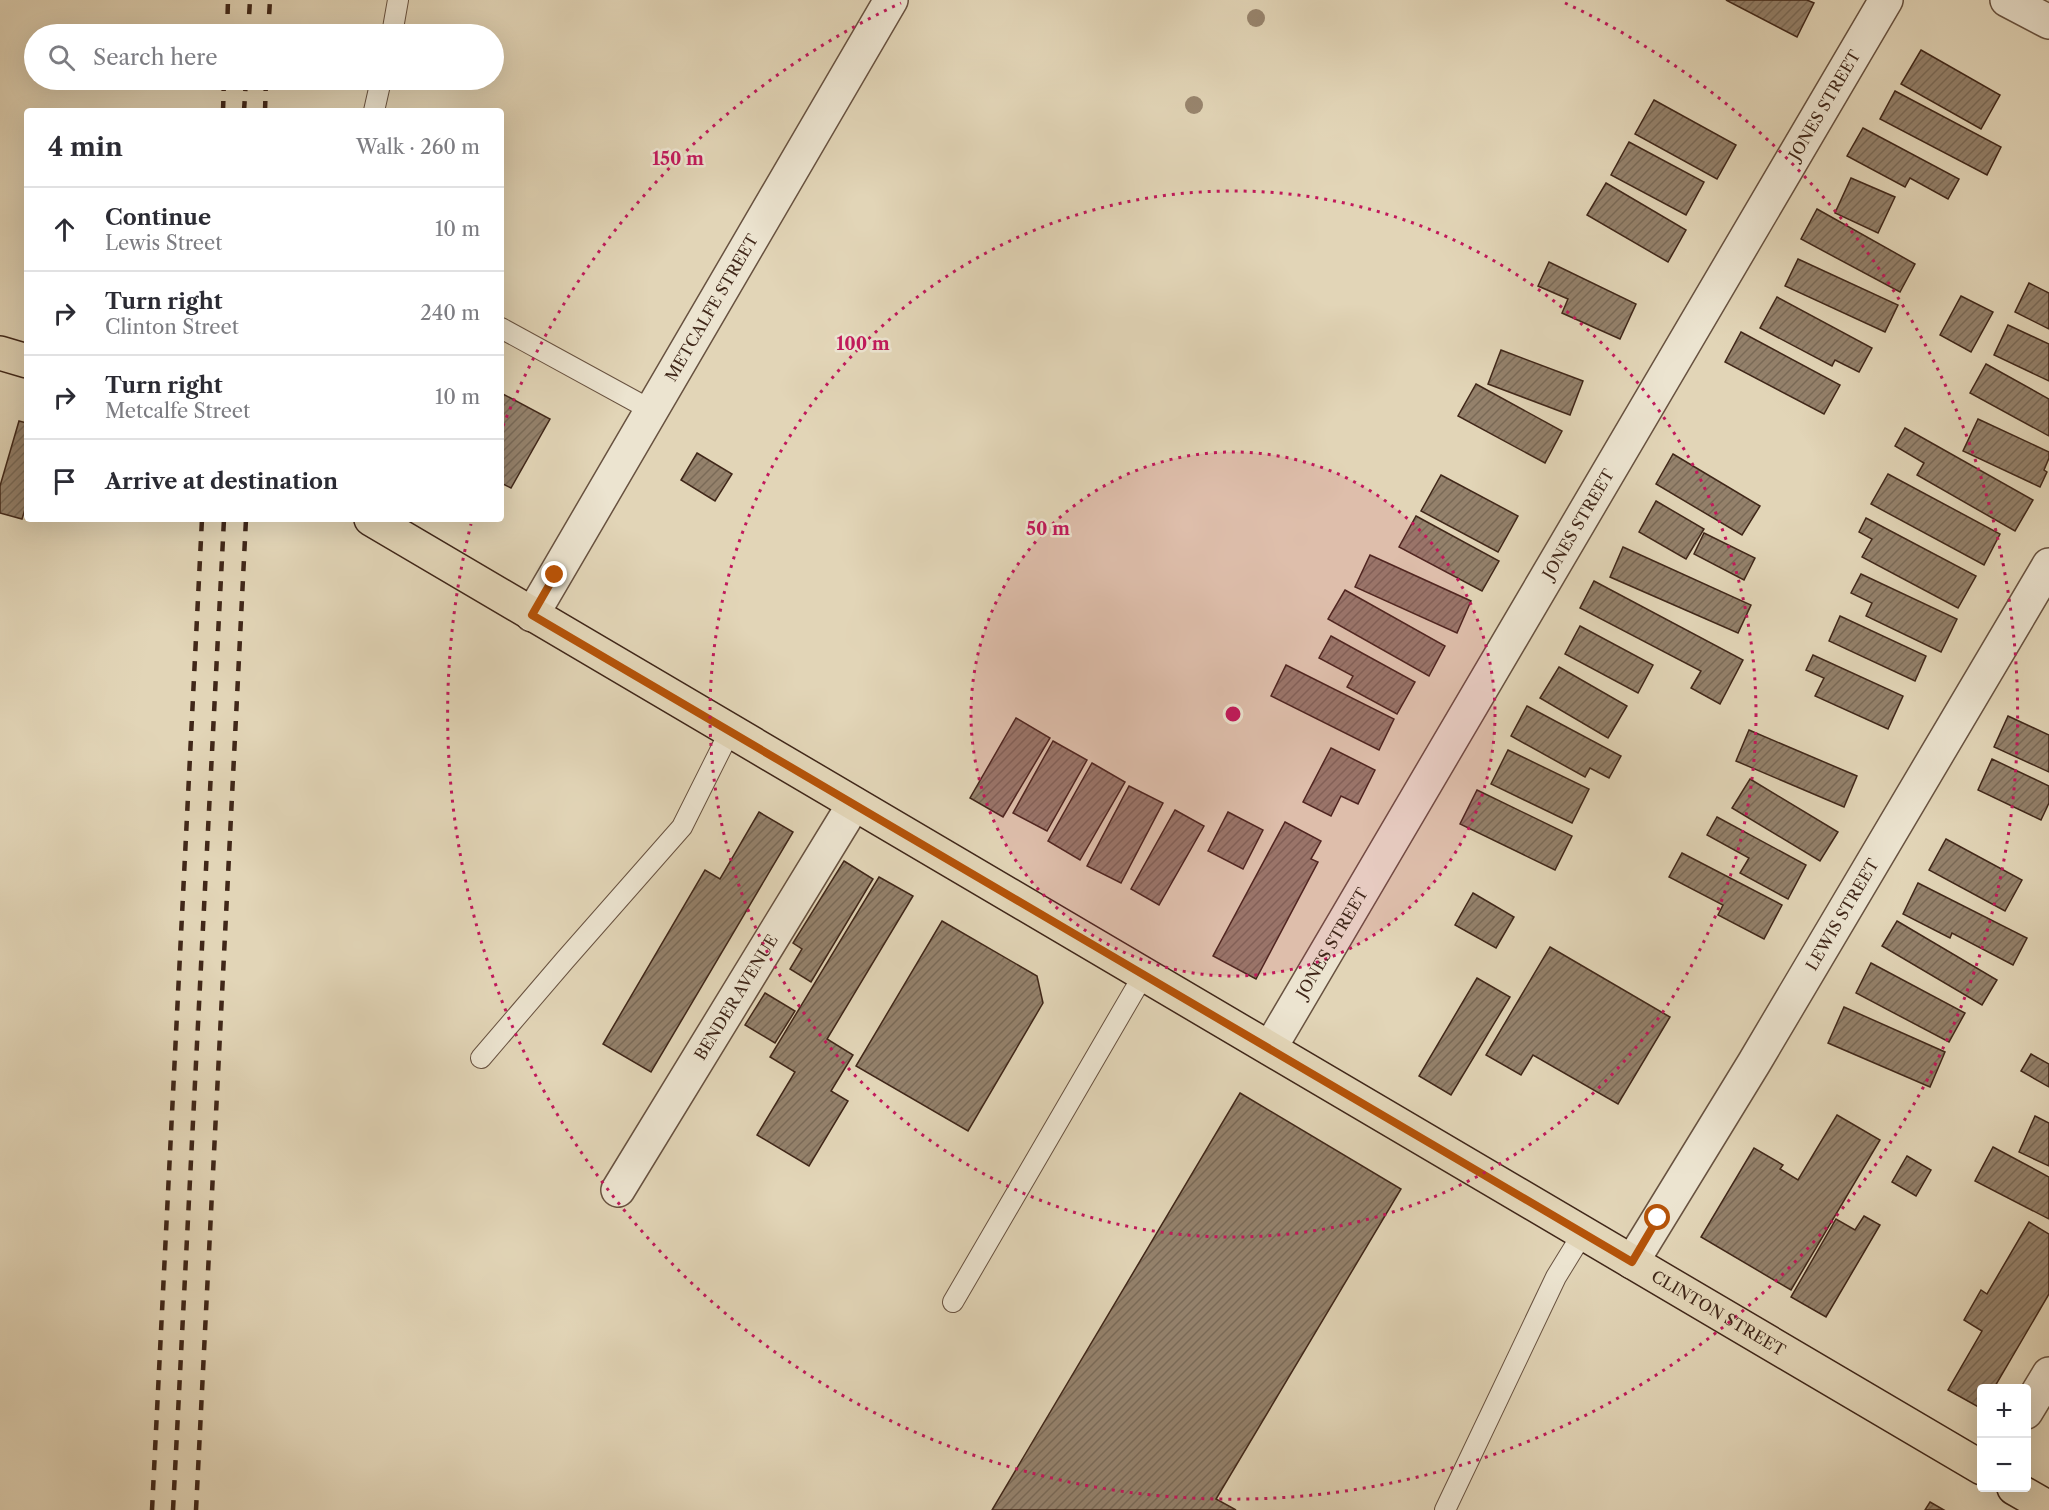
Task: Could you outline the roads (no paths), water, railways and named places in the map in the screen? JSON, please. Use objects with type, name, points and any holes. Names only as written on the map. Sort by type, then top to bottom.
[{"type":"main road","points":[[0,353],[24,360]]},
{"type":"main road","name":"CLINTON STREET","points":[[376,522],[1977,1465]]},
{"type":"main road","points":[[2021,1492],[2049,1508]]},
{"type":"street","name":"METCALFE STREET","points":[[532,615],[891,0]]},
{"type":"street","name":"JONES STREET","points":[[1270,1048],[1886,0]]},
{"type":"street","points":[[2007,0],[2049,22]]},
{"type":"street","name":"LEWIS STREET","points":[[1632,1262],[1754,1063],[2049,565]]},
{"type":"street","name":"BENDER AVENUE","points":[[618,1190],[854,804]]},
{"type":"street","points":[[2031,1404],[2049,1374]]},
{"type":"lane","points":[[394,24],[398,0]]},
{"type":"lane","points":[[375,108],[379,90]]},
{"type":"lane","points":[[504,330],[651,410]]},
{"type":"lane","points":[[481,1058],[682,827],[730,731]]},
{"type":"lane","points":[[953,1302],[1144,974]]},
{"type":"lane","points":[[1445,1510],[1556,1277],[1583,1233]]},
{"type":"railway","points":[[227,24],[228,0]]},
{"type":"railway","points":[[249,24],[250,0]]},
{"type":"railway","points":[[269,24],[270,0]]},
{"type":"railway","points":[[223,108],[224,90]]},
{"type":"railway","points":[[244,108],[245,90]]},
{"type":"railway","points":[[265,108],[266,90]]},
{"type":"railway","points":[[152,1510],[202,522]]},
{"type":"railway","points":[[173,1510],[224,522]]},
{"type":"railway","points":[[196,1510],[246,522]]}]
